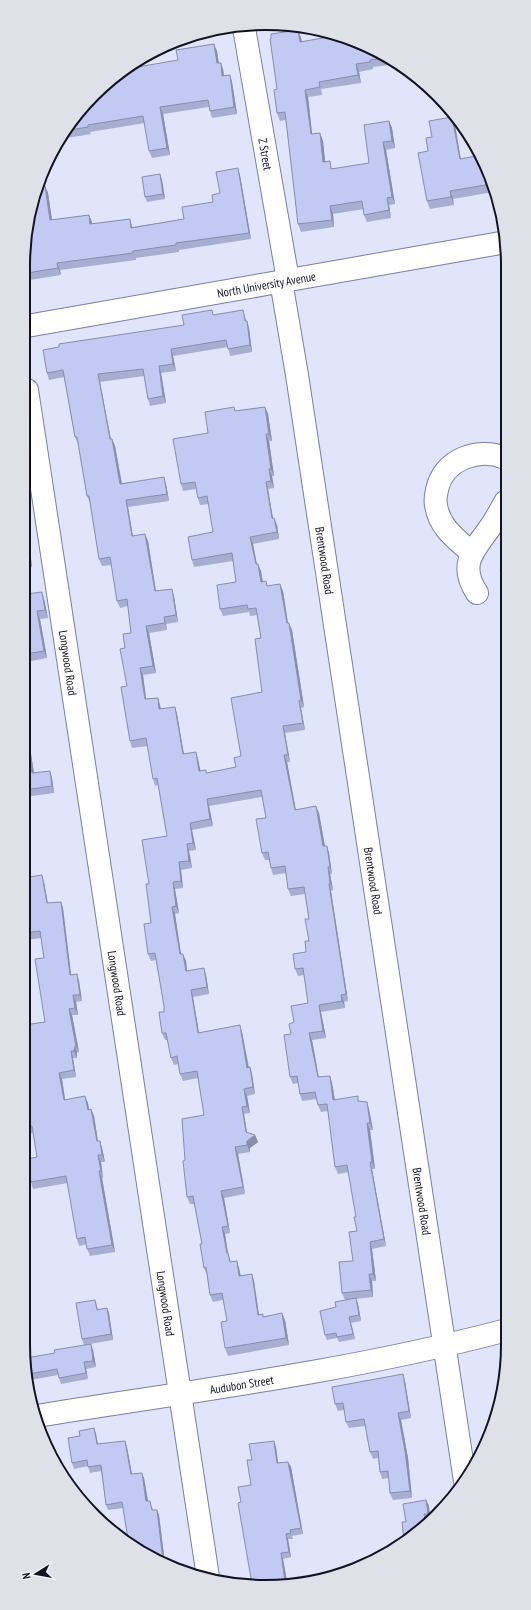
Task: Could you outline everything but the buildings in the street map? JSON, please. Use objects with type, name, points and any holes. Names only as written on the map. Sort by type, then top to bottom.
[{"type":"street","name":"Z Street","points":[[245,31],[284,281]]},
{"type":"street","name":"North University Avenue","points":[[30,326],[178,301],[500,243]]},
{"type":"street","name":"Brentwood Road","points":[[284,281],[297,375],[464,1470]]},
{"type":"street","name":"Longwood Road","points":[[30,410],[207,1572]]},
{"type":"street","points":[[472,553],[452,536],[444,526],[436,504],[438,484],[444,473],[461,458],[481,453],[501,456]]},
{"type":"street","points":[[476,593],[470,582],[468,573],[472,553],[501,508]]},
{"type":"street","name":"Audubon Street","points":[[41,1415],[283,1376],[445,1346],[501,1332]]}]
